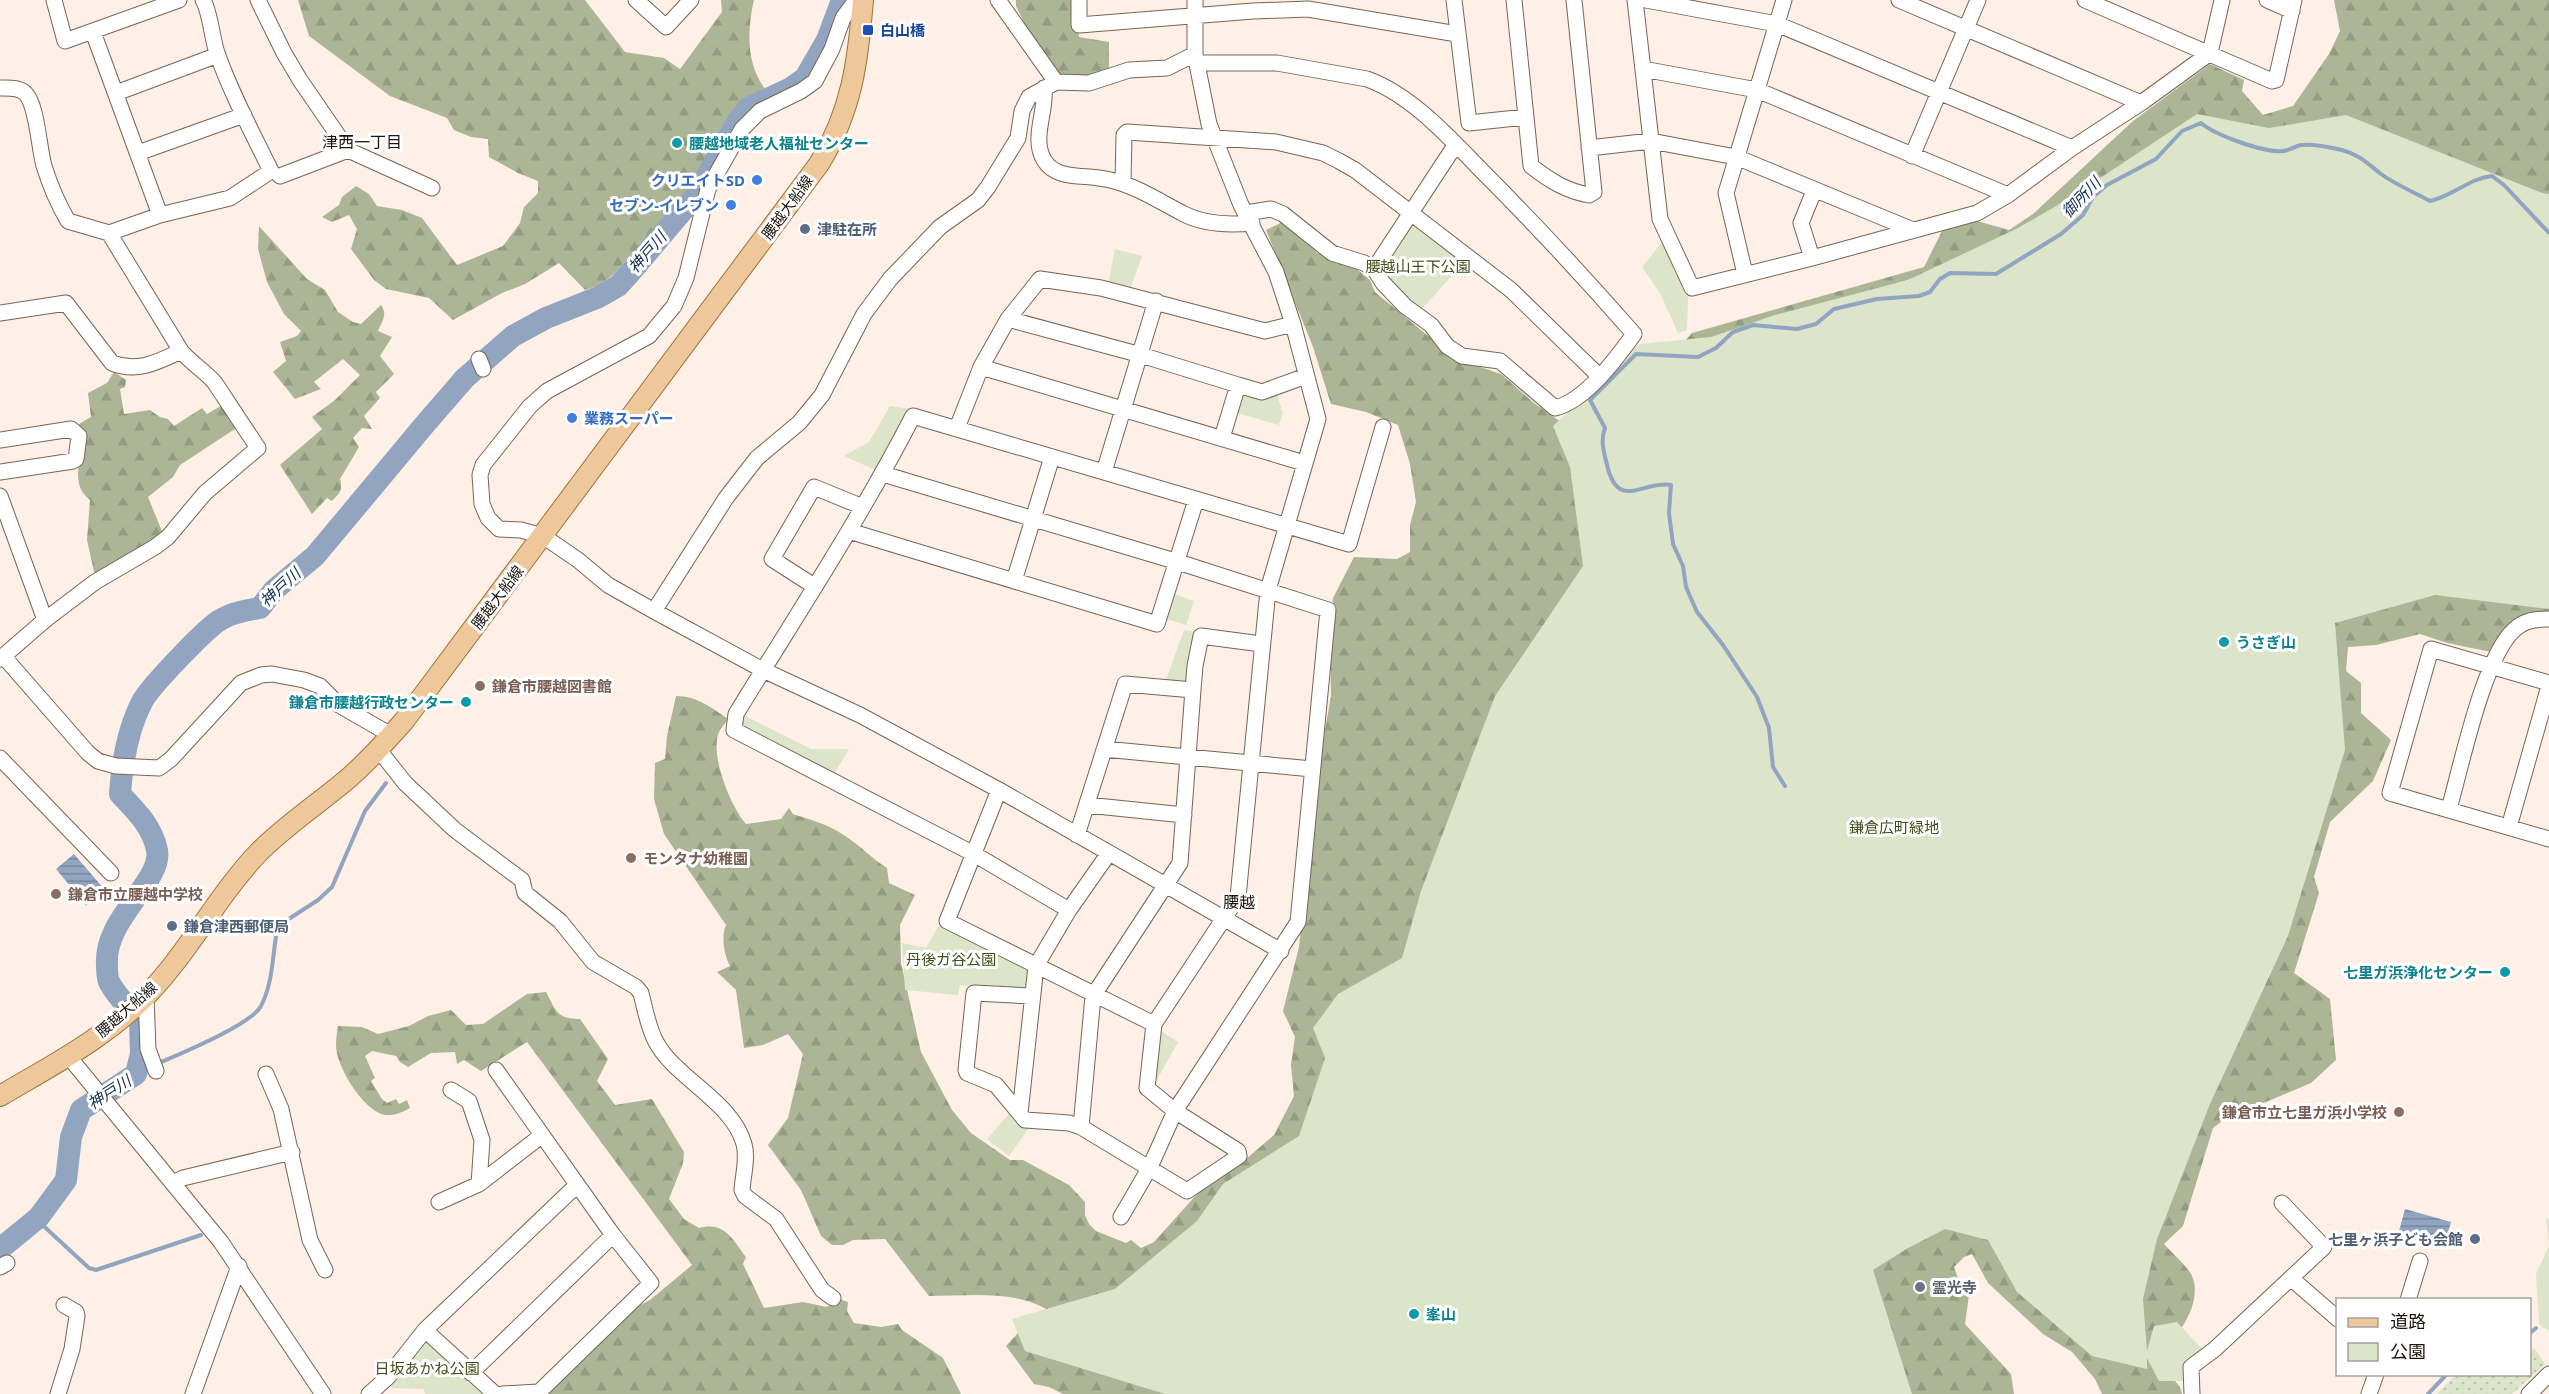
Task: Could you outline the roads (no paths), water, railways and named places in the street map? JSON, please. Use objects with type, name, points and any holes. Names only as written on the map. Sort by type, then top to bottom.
[{"type":"main road","name":"腰越大船線","points":[[0,1096],[69,1057],[135,1005],[173,964],[237,877],[260,852],[285,827],[345,782],[385,742],[543,536],[778,220],[833,141],[848,103],[856,71],[863,0]]},
{"type":"street","points":[[54,0],[65,41],[179,0]]},
{"type":"street","points":[[258,0],[294,71],[348,150],[432,188]]},
{"type":"street","points":[[636,0],[666,27],[691,0]]},
{"type":"street","points":[[856,0],[843,18],[832,49],[815,81],[801,91],[760,111],[742,129],[708,189],[686,278],[674,306],[645,339],[547,391],[530,406],[483,465],[480,498],[488,518],[499,529],[521,530],[543,536],[578,560],[608,585],[654,611],[763,670],[860,715],[999,790],[1281,951]]},
{"type":"street","points":[[654,611],[726,498],[757,458],[799,423],[822,395],[864,314],[890,279],[940,227],[978,200],[988,187],[1018,138],[1025,103],[1029,97],[1050,85],[1089,83],[1129,70],[1167,68],[1196,58],[1277,63],[1378,83],[1416,109],[1456,144],[1565,255],[1634,334],[1621,353],[1590,388],[1572,402],[1555,408],[1500,361],[1462,356],[1447,346],[1431,325],[1406,306],[1383,283],[1374,269],[1364,262],[1332,253],[1283,214],[1271,209],[1249,218],[1220,223],[1186,215],[1123,182],[1070,176],[1047,164],[1039,146],[1040,126],[1050,85],[998,0]]},
{"type":"street","points":[[1079,0],[1079,26],[1195,8],[1308,9],[1457,34]]},
{"type":"street","points":[[1454,0],[1468,123],[1526,117]]},
{"type":"street","points":[[1514,0],[1531,166],[1549,180],[1575,192],[1589,195],[1594,192],[1574,0]]},
{"type":"street","points":[[1635,0],[1660,219],[1692,288],[1977,213],[2141,103],[2210,53],[2222,0]]},
{"type":"street","points":[[1646,0],[1777,24],[2072,148]]},
{"type":"street","points":[[1745,274],[1726,193],[1784,0]]},
{"type":"street","points":[[1899,0],[2141,103]]},
{"type":"street","points":[[1912,156],[1978,0]]},
{"type":"street","points":[[2085,0],[2272,81],[2276,80],[2293,5],[2266,0]]},
{"type":"street","points":[[0,88],[19,89],[27,94],[33,108],[44,166],[58,203],[68,221],[87,229],[109,233],[160,215],[230,198],[271,171],[218,55],[208,19],[209,2]]},
{"type":"street","points":[[1031,996],[974,993],[966,1070],[967,1073],[996,1085],[1025,1120],[1070,1122],[1150,1167],[1187,1191],[1239,1156],[1238,1151],[1176,1111],[1146,1088],[1154,1024],[1238,897],[1268,590],[1318,419],[1293,324],[1276,272],[1249,218],[1214,138],[1203,100],[1196,58],[1195,8]]},
{"type":"street","points":[[93,32],[160,215]]},
{"type":"street","points":[[116,93],[218,55]]},
{"type":"street","points":[[1643,69],[1757,90],[2007,195]]},
{"type":"street","points":[[138,153],[244,115]]},
{"type":"street","points":[[1123,182],[1124,135],[1127,132],[1276,142],[1323,153],[1355,170],[1511,290],[1599,376]]},
{"type":"street","points":[[1589,148],[1651,141],[1736,157],[1913,230]]},
{"type":"street","points":[[1374,269],[1456,144]]},
{"type":"street","points":[[280,176],[348,150]]},
{"type":"street","points":[[1812,258],[1801,223],[1814,191]]},
{"type":"street","points":[[109,233],[181,351],[191,363],[215,383],[258,448],[228,471],[205,493],[168,537],[95,582],[45,620],[2,658],[88,753],[99,761],[122,767],[159,768],[171,759],[241,683],[261,675],[272,674],[304,680],[320,686],[339,705],[385,742],[405,783],[455,830],[522,880],[525,893],[560,921],[593,962],[636,987],[641,993],[657,1044],[690,1080],[704,1089],[741,1136],[746,1152],[742,1190],[745,1196],[776,1219],[822,1290],[832,1298]]},
{"type":"street","points":[[957,428],[981,367],[1008,319],[1040,279],[1101,288],[1265,331],[1293,324]]},
{"type":"street","points":[[1104,472],[1156,302]]},
{"type":"street","points":[[0,313],[66,303],[112,363],[122,367],[149,366],[181,351]]},
{"type":"street","points":[[1008,319],[1141,355],[1262,392],[1306,376]]},
{"type":"street","points":[[981,367],[1304,463]]},
{"type":"street","points":[[1222,438],[1238,385]]},
{"type":"street","points":[[1069,910],[974,854],[734,730],[736,714],[883,474],[913,416],[1350,543],[1383,428]]},
{"type":"street","points":[[0,440],[71,429],[79,436],[76,459],[73,461],[0,472]]},
{"type":"street","points":[[1014,581],[1035,519],[1052,457]]},
{"type":"street","points":[[883,474],[1178,562],[1328,610],[1298,922],[1176,1111],[1150,1167],[1121,1217]]},
{"type":"street","points":[[814,586],[772,559],[814,487],[863,507]]},
{"type":"street","points":[[0,496],[45,620]]},
{"type":"street","points":[[849,531],[1157,624],[1196,500]]},
{"type":"street","points":[[2449,809],[2490,665],[2515,628],[2530,620],[2549,619]]},
{"type":"street","points":[[1081,1127],[1094,996],[1180,863],[1190,757],[1195,666],[1201,636],[1261,644]]},
{"type":"street","points":[[2509,827],[2549,685],[2432,649],[2390,793],[2549,839]]},
{"type":"street","points":[[1077,835],[1125,684],[1193,690]]},
{"type":"street","points":[[1104,749],[1312,769]]},
{"type":"street","points":[[0,758],[111,873]]},
{"type":"street","points":[[999,790],[947,921],[1154,1024]]},
{"type":"street","points":[[1087,805],[1184,815]]},
{"type":"street","points":[[1020,1113],[1036,966],[1069,910],[1109,853]]},
{"type":"street","points":[[135,1005],[154,1064]]},
{"type":"street","points":[[69,1057],[239,1266],[323,1394]]},
{"type":"street","points":[[496,1070],[613,1235],[651,1283],[539,1392],[502,1394]]},
{"type":"street","points":[[266,1074],[281,1109],[310,1240],[325,1270]]},
{"type":"street","points":[[451,1090],[469,1101],[482,1140],[479,1185]]},
{"type":"street","points":[[439,1202],[479,1185],[541,1136]]},
{"type":"street","points":[[173,1183],[183,1178],[292,1152]]},
{"type":"street","points":[[369,1394],[387,1378],[425,1330],[577,1185]]},
{"type":"street","points":[[2192,1394],[2191,1367],[2215,1349],[2324,1247],[2282,1203]]},
{"type":"street","points":[[471,1373],[613,1235]]},
{"type":"street","points":[[2408,1298],[2420,1261]]},
{"type":"street","points":[[193,1394],[239,1266]]},
{"type":"street","points":[[2292,1279],[2336,1318]]},
{"type":"street","points":[[58,1394],[72,1349],[77,1316],[76,1312],[64,1305]]},
{"type":"street","points":[[425,1330],[495,1394]]},
{"type":"street","points":[[2529,1394],[2549,1374]]},
{"type":"street","points":[[2369,1394],[2375,1376]]},
{"type":"water","points":[[74,854],[105,890],[86,905],[56,869]]},
{"type":"water","points":[[2405,1209],[2451,1222],[2444,1248],[2398,1235]]},
{"type":"waterway","name":"神戸川","points":[[0,1249],[39,1217],[66,1180],[71,1137],[81,1110],[136,1074],[141,1054],[140,1021],[109,982],[107,964],[114,931],[143,888],[156,862],[155,841],[143,819],[120,794],[127,746],[133,722],[143,700],[179,658],[213,625],[229,615],[260,608],[274,590],[315,556],[465,378],[513,336],[546,318],[599,297],[618,286],[696,195],[738,121],[748,108],[789,89],[805,78],[827,40],[842,0]]},
{"type":"waterway","name":"御所川","points":[[1785,786],[1773,767],[1769,728],[1757,697],[1723,645],[1697,612],[1686,587],[1683,566],[1673,544],[1669,513],[1671,485],[1625,491],[1618,487],[1612,479],[1607,465],[1603,446],[1605,428],[1590,400],[1636,354],[1698,357],[1716,348],[1733,332],[1753,325],[1797,329],[1816,324],[1834,309],[1877,299],[1919,296],[1930,292],[1940,279],[1950,273],[1996,274],[2061,234],[2083,215],[2093,197],[2107,185],[2156,159],[2182,131],[2201,123],[2228,138],[2264,149],[2283,151],[2301,145],[2311,145],[2354,154],[2393,182],[2430,201],[2476,180],[2492,176],[2504,185],[2549,233]]},
{"type":"waterway","points":[[157,1064],[230,1030],[255,1014],[261,1006],[271,977],[278,926],[318,900],[332,887],[365,811],[386,783]]},
{"type":"waterway","points":[[136,1074],[151,1067]]},
{"type":"waterway","points":[[36,1219],[89,1268],[96,1270],[201,1235]]},
{"type":"waterway","points":[[2531,1332],[2536,1328]]},
{"type":"waterway","points":[[2428,1394],[2445,1376]]},
{"type":"place","name":"白山橋","points":[[868,30]]},
{"type":"place","name":"腰越地域老人福祉センター","points":[[677,143]]},
{"type":"place","name":"クリエイトSD","points":[[757,180]]},
{"type":"place","name":"セブン-イレブン","points":[[731,205]]},
{"type":"place","name":"津駐在所","points":[[805,229]]},
{"type":"place","name":"業務スーパー","points":[[572,418]]},
{"type":"place","name":"うさぎ山","points":[[2224,642]]},
{"type":"place","name":"鎌倉市腰越図書館","points":[[480,686]]},
{"type":"place","name":"鎌倉市腰越行政センター","points":[[466,702]]},
{"type":"place","name":"モンタナ幼稚園","points":[[631,858]]},
{"type":"place","name":"鎌倉市立腰越中学校","points":[[56,894]]},
{"type":"place","name":"鎌倉津西郵便局","points":[[172,926]]},
{"type":"place","name":"七里ガ浜浄化センター","points":[[2505,972]]},
{"type":"place","name":"鎌倉市立七里ガ浜小学校","points":[[2399,1112]]},
{"type":"place","name":"七里ヶ浜子ども会館","points":[[2475,1239]]},
{"type":"place","name":"霊光寺","points":[[1920,1287]]},
{"type":"place","name":"峯山","points":[[1414,1314]]},
{"type":"district","name":"津西一丁目","points":[[362,142]]},
{"type":"district","name":"腰越","points":[[1239,902]]},
{"type":"park label","name":"腰越山王下公園","points":[[1418,266]]},
{"type":"park label","name":"鎌倉広町緑地","points":[[1894,827]]},
{"type":"park label","name":"丹後ガ谷公園","points":[[951,959]]},
{"type":"park label","name":"日坂あかね公園","points":[[427,1368]]}]
